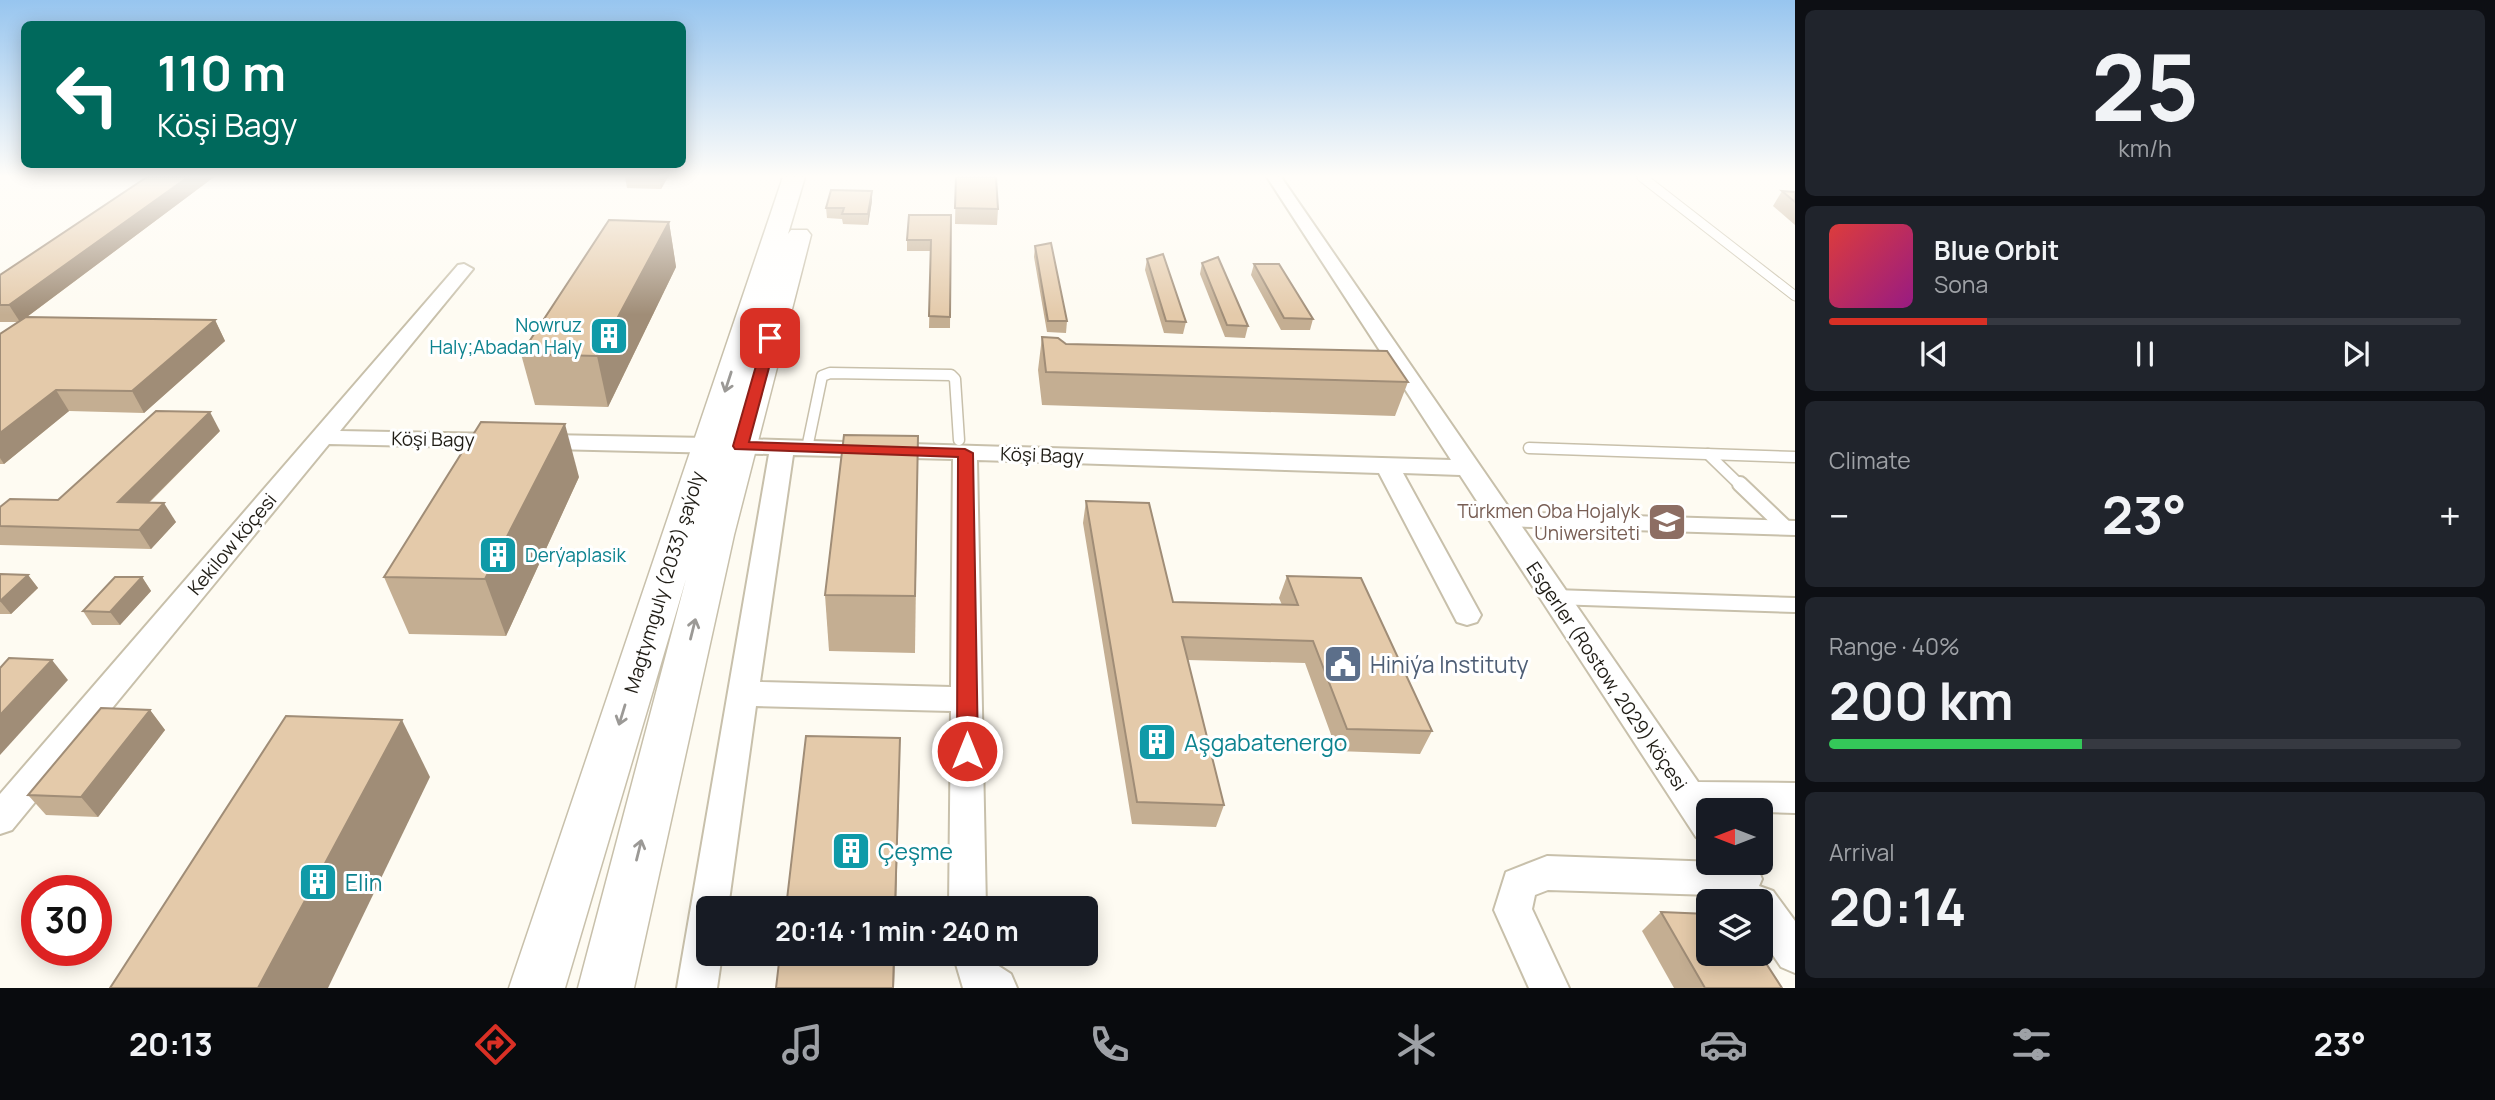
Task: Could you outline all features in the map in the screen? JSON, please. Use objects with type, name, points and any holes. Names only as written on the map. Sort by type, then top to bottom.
[{"type":"main road","name":"Magtymguly (2033) şaýoly","points":[[606,988],[716,535],[724,445],[782,223]]},
{"type":"main road","name":"Magtymguly (2033) şaýoly","points":[[537,988],[799,223]]},
{"type":"main road","points":[[619,988],[628,895]]},
{"type":"main road","points":[[514,988],[566,897]]},
{"type":"street","name":"Esgerler (Rostow, 2029) köçesi","points":[[1302,223],[1399,376],[1467,468],[1696,808]]},
{"type":"street","name":"Kekilow köçesi","points":[[0,818],[464,269]]},
{"type":"street","name":"Köşi Bagy","points":[[323,437],[794,448],[962,447],[1467,468]]},
{"type":"street","points":[[962,447],[968,896]]},
{"type":"street","points":[[711,896],[743,694],[794,448]]},
{"type":"street","points":[[1387,466],[1467,615]]},
{"type":"street","points":[[743,694],[967,699]]},
{"type":"street","points":[[1689,797],[1795,798]]},
{"type":"street","points":[[1549,988],[1513,910],[1519,884],[1547,873],[1749,887],[1795,954]]},
{"type":"street","points":[[697,988],[700,966]]},
{"type":"street","points":[[975,966],[977,975],[997,988]]},
{"type":"lane","points":[[1701,223],[1795,296]]},
{"type":"lane","points":[[794,448],[822,376],[830,373],[951,374],[955,379],[962,447]]},
{"type":"lane","points":[[1529,448],[1795,457]]},
{"type":"lane","points":[[1709,454],[1790,528]]},
{"type":"lane","points":[[1502,519],[1790,528]]},
{"type":"lane","points":[[1553,597],[1795,605]]},
{"type":"building","points":[[78,223],[124,223],[9,305],[0,305],[0,275]]},
{"type":"building","points":[[607,223],[668,223],[597,356],[521,354]]},
{"type":"building","points":[[908,223],[951,223],[950,317],[929,316],[931,240],[907,240]]},
{"type":"building","points":[[1051,243],[1067,321],[1048,321],[1035,246]]},
{"type":"building","points":[[1163,254],[1186,322],[1166,321],[1147,259]]},
{"type":"building","points":[[1218,257],[1248,326],[1227,325],[1202,263]]},
{"type":"building","points":[[1254,264],[1279,264],[1313,319],[1284,318]]},
{"type":"building","points":[[26,317],[215,320],[132,391],[56,390],[0,433],[0,334]]},
{"type":"building","points":[[1042,337],[1058,338],[1066,344],[1387,351],[1408,382],[1046,372]]},
{"type":"building","points":[[156,411],[210,412],[118,502],[164,503],[139,530],[0,526],[0,507],[10,499],[58,500]]},
{"type":"building","points":[[481,422],[565,424],[485,579],[384,577]]},
{"type":"building","points":[[844,435],[918,436],[915,596],[825,595]]},
{"type":"building","points":[[1086,501],[1149,503],[1173,602],[1298,605],[1287,576],[1361,578],[1432,731],[1347,729],[1313,641],[1182,637],[1224,805],[1137,802]]},
{"type":"building","points":[[0,574],[28,575],[0,601]]},
{"type":"building","points":[[115,577],[142,577],[110,612],[83,611]]},
{"type":"building","points":[[9,658],[52,660],[0,715],[0,668]]},
{"type":"building","points":[[101,708],[150,710],[81,797],[28,795]]},
{"type":"building","points":[[286,716],[402,720],[258,988],[110,988]]},
{"type":"building","points":[[806,736],[900,738],[895,896],[787,896]]},
{"type":"building","points":[[1661,912],[1696,913],[1696,966],[1768,966],[1782,988],[1705,988]]},
{"type":"building","points":[[779,966],[894,966],[893,988],[776,988]]},
{"type":"place","name":"Nowruz Haly;Abadan Haly","points":[[609,336]]},
{"type":"place","name":"Türkmen Oba Hojalyk Uniwersiteti","points":[[1667,522]]},
{"type":"place","name":"Derýaplasik","points":[[498,555]]},
{"type":"place","name":"Hiniýa Instituty","points":[[1343,664]]},
{"type":"place","name":"Aşgabatenergo","points":[[1157,742]]},
{"type":"place","name":"Çeşme","points":[[851,851]]},
{"type":"place","name":"Elin","points":[[318,882]]},
{"type":"route","points":[[770,338],[741,446],[965,453],[967,751]]}]
